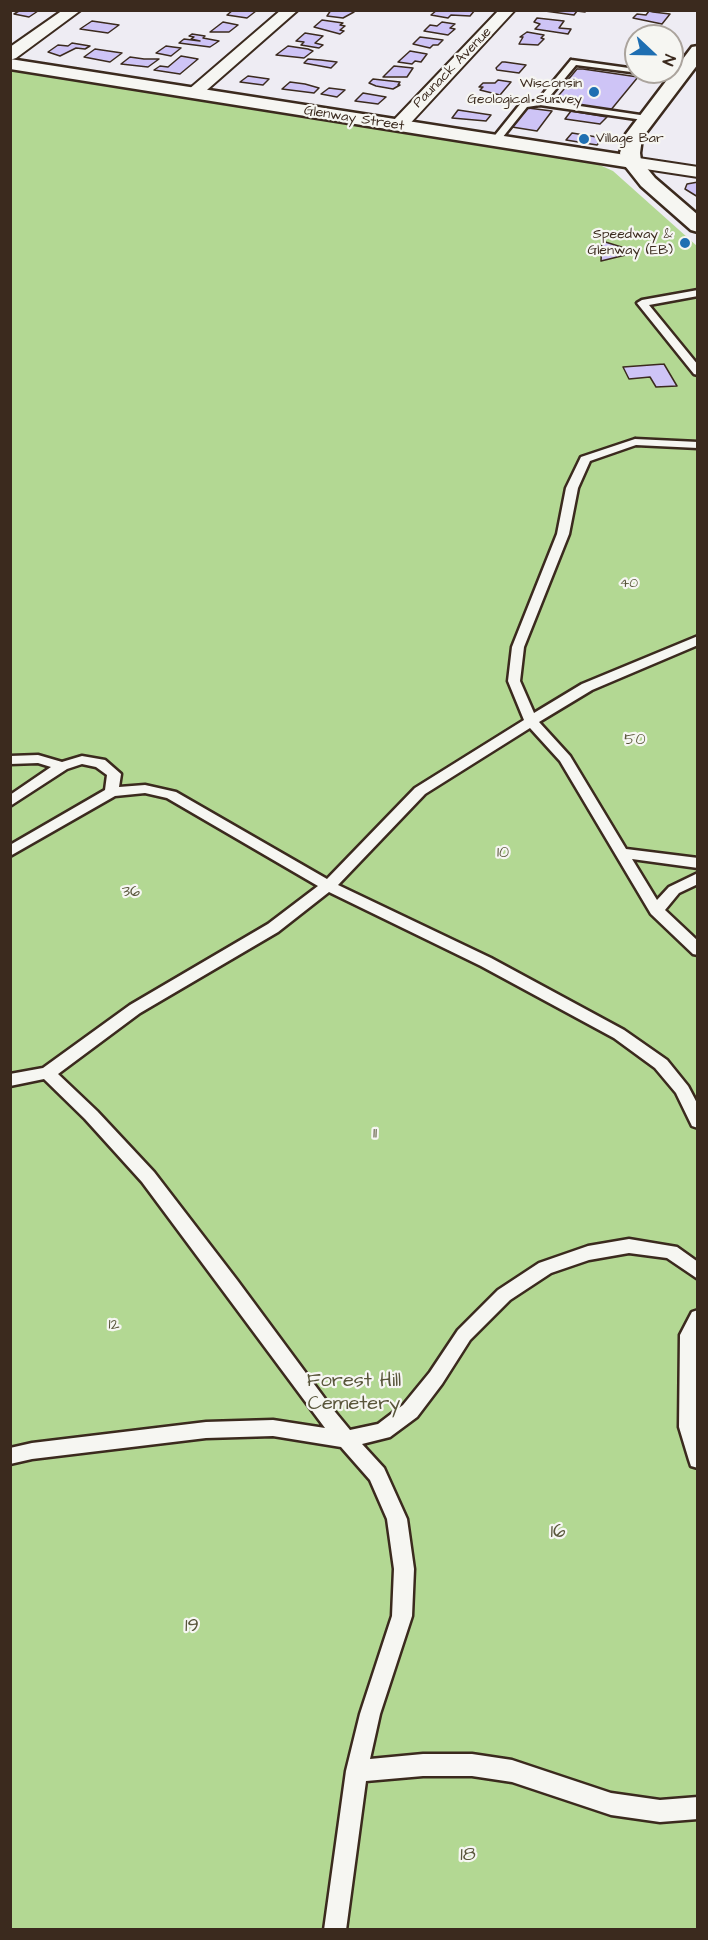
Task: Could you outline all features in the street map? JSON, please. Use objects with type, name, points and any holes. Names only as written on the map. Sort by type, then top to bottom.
[{"type":"street","points":[[10,56],[74,10]]},
{"type":"street","points":[[194,93],[291,10]]},
{"type":"street","name":"Paunack Avenue","points":[[398,126],[508,10]]},
{"type":"street","points":[[684,69],[698,51]]},
{"type":"street","name":"Glenway Street","points":[[10,64],[698,172]]},
{"type":"street","points":[[673,84],[633,138],[630,153],[632,162],[648,183],[695,221]]},
{"type":"lane","points":[[540,103],[574,62],[624,69]]},
{"type":"lane","points":[[495,141],[524,105],[540,103],[647,119]]},
{"type":"lane","points":[[698,293],[642,303],[698,372]]},
{"type":"lane","points":[[698,444],[635,442],[585,459],[572,488],[563,534],[518,646],[514,681],[531,721],[565,759],[656,910],[698,950]]},
{"type":"lane","points":[[10,1080],[47,1073],[135,1009],[273,928],[328,886],[420,791],[587,687],[698,640]]},
{"type":"lane","points":[[10,760],[38,759],[62,766]]},
{"type":"lane","points":[[10,802],[62,766],[82,760],[100,763],[114,774],[112,792]]},
{"type":"lane","points":[[10,851],[112,792],[145,789],[171,795],[328,886],[486,962],[619,1034],[661,1065],[682,1090],[698,1122]]},
{"type":"lane","points":[[623,853],[698,863]]},
{"type":"lane","points":[[656,910],[674,890],[698,878]]},
{"type":"lane","points":[[47,1073],[91,1115],[148,1177],[231,1285],[324,1413],[377,1474],[397,1520],[404,1569],[402,1616],[370,1714],[357,1772],[334,1929]]},
{"type":"lane","points":[[10,1456],[32,1451],[206,1430],[273,1428],[346,1439],[383,1431],[410,1411],[436,1378],[464,1335],[504,1295],[545,1268],[588,1253],[629,1246],[671,1251],[698,1272]]},
{"type":"lane","points":[[698,1317],[689,1335],[688,1427],[698,1460]]},
{"type":"lane","points":[[357,1772],[423,1765],[472,1765],[512,1771],[611,1804],[660,1810],[698,1808]]},
{"type":"green space","name":"Forest Hill Cemetery","points":[[11,70],[593,162],[613,171],[697,246],[697,1929],[11,1929]]},
{"type":"building","points":[[17,10],[38,11],[29,17],[14,14],[19,11]]},
{"type":"building","points":[[233,10],[256,11],[247,18],[227,15]]},
{"type":"building","points":[[331,10],[354,12],[343,18],[327,16]]},
{"type":"building","points":[[437,10],[475,10],[470,16],[451,15],[448,18],[431,15]]},
{"type":"building","points":[[587,10],[577,11],[574,15],[545,11]]},
{"type":"building","points":[[649,11],[670,14],[662,24],[633,18],[637,14],[646,15]]},
{"type":"building","points":[[537,18],[564,21],[559,28],[571,29],[568,34],[535,29],[540,24],[534,22]]},
{"type":"building","points":[[322,20],[343,23],[340,25],[345,26],[340,30],[344,31],[340,34],[314,27]]},
{"type":"building","points":[[92,21],[119,25],[108,33],[80,29]]},
{"type":"building","points":[[223,22],[238,25],[229,32],[210,32]]},
{"type":"building","points":[[442,22],[455,24],[450,28],[455,29],[448,35],[424,31],[430,25],[437,26]]},
{"type":"building","points":[[527,32],[544,35],[541,38],[544,39],[538,45],[519,44],[523,37],[520,37]]},
{"type":"building","points":[[305,33],[323,36],[315,43],[323,45],[319,48],[301,45],[304,42],[296,41]]},
{"type":"building","points":[[192,34],[219,41],[210,47],[179,43],[184,39],[200,41],[191,39],[194,37],[189,36]]},
{"type":"building","points":[[420,37],[443,40],[430,48],[413,44]]},
{"type":"building","points":[[72,43],[90,46],[85,49],[76,48],[60,56],[48,52],[58,45],[68,46]]},
{"type":"building","points":[[166,46],[181,48],[171,56],[156,53]]},
{"type":"building","points":[[288,46],[313,51],[304,58],[276,55]]},
{"type":"building","points":[[95,49],[122,53],[110,62],[84,57]]},
{"type":"building","points":[[410,51],[427,54],[421,62],[415,61],[412,64],[398,62]]},
{"type":"building","points":[[181,56],[198,59],[180,74],[154,70],[160,66],[168,67]]},
{"type":"building","points":[[130,57],[159,59],[148,67],[121,64]]},
{"type":"building","points":[[308,59],[337,62],[331,68],[304,63]]},
{"type":"building","points":[[502,62],[526,65],[519,73],[497,70],[496,68]]},
{"type":"building","points":[[394,66],[413,68],[407,77],[383,77]]},
{"type":"building","name":"Wisconsin Geological Survey","points":[[577,69],[583,69],[624,75],[624,84],[632,84],[610,111],[553,102],[571,81],[567,81]]},
{"type":"building","points":[[248,76],[269,79],[263,85],[240,82]]},
{"type":"building","points":[[373,79],[400,82],[398,85],[400,85],[393,89],[376,86],[369,83]]},
{"type":"building","points":[[498,80],[511,82],[500,95],[480,90],[483,87],[479,87],[483,83],[495,83]]},
{"type":"building","points":[[290,82],[319,88],[314,93],[282,89]]},
{"type":"building","points":[[329,88],[345,90],[337,97],[321,94]]},
{"type":"building","points":[[363,93],[386,97],[378,104],[355,101]]},
{"type":"building","points":[[528,108],[552,111],[537,131],[512,127]]},
{"type":"building","points":[[458,110],[491,115],[486,121],[452,118]]},
{"type":"building","points":[[571,111],[607,117],[600,124],[565,119]]},
{"type":"building","name":"Village Bar","points":[[572,133],[603,138],[597,145],[566,140]]},
{"type":"building","points":[[698,182],[698,197],[685,189],[687,184]]},
{"type":"building","points":[[602,241],[638,252],[601,261]]},
{"type":"building","points":[[664,364],[677,386],[656,387],[650,377],[629,379],[623,367]]},
{"type":"place","name":"Wisconsin Geological Survey","points":[[594,92]]},
{"type":"place","name":"Village Bar","points":[[584,139]]},
{"type":"place","name":"Speedway & Glenway (EB)","points":[[685,243]]},
{"type":"park label","name":"40","points":[[629,584]]},
{"type":"park label","name":"50","points":[[635,741]]},
{"type":"park label","name":"10","points":[[503,854]]},
{"type":"park label","name":"36","points":[[131,893]]},
{"type":"park label","name":"11","points":[[375,1135]]},
{"type":"park label","name":"12","points":[[114,1326]]},
{"type":"park label","name":"16","points":[[558,1533]]},
{"type":"park label","name":"19","points":[[192,1627]]},
{"type":"park label","name":"18","points":[[468,1856]]}]
